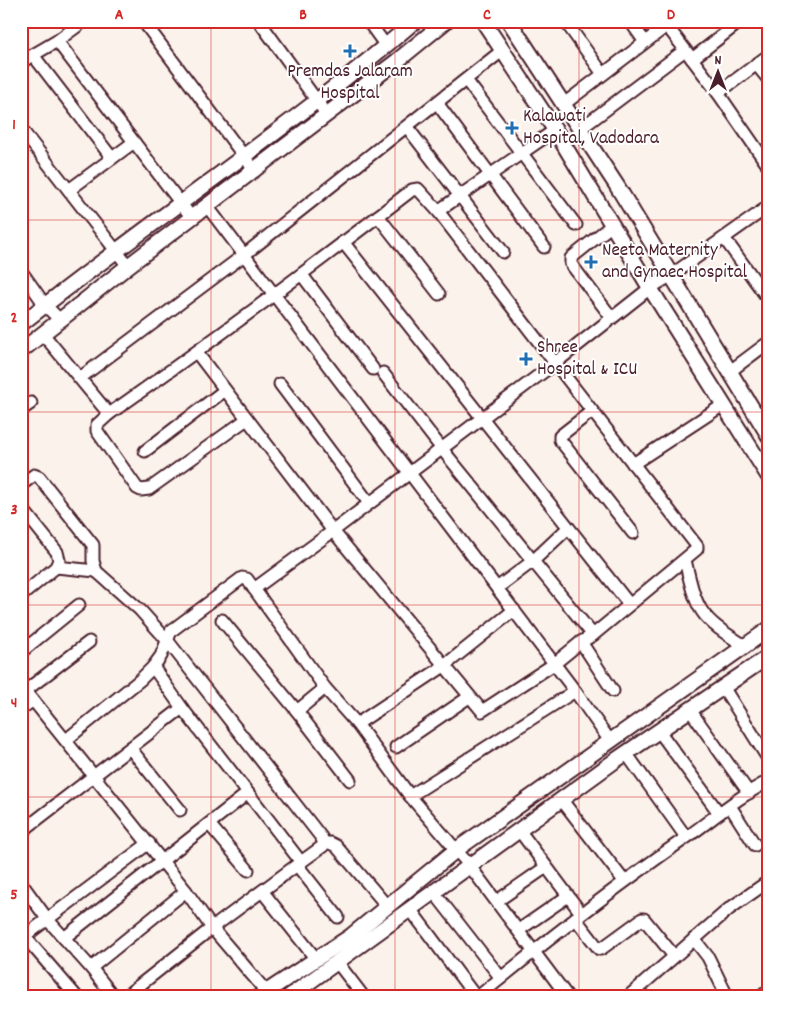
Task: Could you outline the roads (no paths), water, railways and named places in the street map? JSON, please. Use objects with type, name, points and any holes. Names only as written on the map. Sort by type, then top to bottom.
[{"type":"street","points":[[21,62],[57,41],[84,21]]},
{"type":"street","points":[[144,21],[255,171]]},
{"type":"street","points":[[259,21],[327,115]]},
{"type":"street","points":[[368,21],[386,46]]},
{"type":"street","points":[[21,324],[116,250],[316,101],[415,21]]},
{"type":"street","points":[[21,351],[128,266],[398,61],[446,21]]},
{"type":"street","points":[[483,21],[555,130],[650,288],[769,477]]},
{"type":"street","points":[[566,21],[603,74]]},
{"type":"street","points":[[630,21],[646,42]]},
{"type":"street","points":[[580,129],[689,54],[741,21]]},
{"type":"street","points":[[514,23],[617,186],[769,436]]},
{"type":"street","points":[[564,104],[670,24],[689,54],[765,154],[769,167]]},
{"type":"street","points":[[57,41],[192,218]]},
{"type":"street","points":[[80,378],[244,255],[502,50]]},
{"type":"street","points":[[33,55],[112,158]]},
{"type":"street","points":[[718,93],[769,55]]},
{"type":"street","points":[[756,64],[769,80]]},
{"type":"street","points":[[466,80],[576,225]]},
{"type":"street","points":[[437,103],[544,247]]},
{"type":"street","points":[[407,127],[503,252]]},
{"type":"street","points":[[21,129],[128,266]]},
{"type":"street","points":[[438,211],[555,130]]},
{"type":"street","points":[[69,190],[134,142]]},
{"type":"street","points":[[197,353],[333,531],[480,711],[554,664],[580,642],[593,636],[628,604],[696,551],[697,546],[438,211],[415,188],[197,353],[109,414],[99,423],[97,431],[137,488],[145,490],[247,419]]},
{"type":"street","points":[[207,206],[514,610],[610,741]]},
{"type":"street","points":[[254,589],[442,449],[650,288],[769,206]]},
{"type":"street","points":[[378,216],[439,294]]},
{"type":"street","points":[[612,225],[571,258],[570,261],[612,318]]},
{"type":"street","points":[[724,238],[769,300]]},
{"type":"street","points":[[343,242],[628,604]]},
{"type":"street","points":[[21,272],[45,305],[60,320]]},
{"type":"street","points":[[302,275],[593,636]]},
{"type":"street","points":[[43,334],[109,414]]},
{"type":"street","points":[[729,372],[769,342]]},
{"type":"street","points":[[280,384],[369,504]]},
{"type":"street","points":[[145,451],[225,390]]},
{"type":"street","points":[[633,464],[723,405]]},
{"type":"street","points":[[757,416],[769,407]]},
{"type":"street","points":[[592,411],[560,436],[560,440],[633,533]]},
{"type":"street","points":[[21,485],[34,475],[39,477],[93,545],[92,561],[96,571],[140,610],[167,640],[324,843]]},
{"type":"street","points":[[21,507],[57,552],[60,560],[56,567],[21,596]]},
{"type":"street","points":[[497,588],[533,561],[568,528]]},
{"type":"street","points":[[685,560],[694,596],[704,616],[715,627],[745,646]]},
{"type":"street","points":[[56,567],[96,571]]},
{"type":"street","points":[[66,740],[140,680],[153,667],[171,632],[242,578],[247,579],[325,688],[357,724],[410,796],[470,865],[567,996]]},
{"type":"street","points":[[21,652],[79,605]]},
{"type":"street","points":[[357,724],[444,666],[514,610]]},
{"type":"street","points":[[222,620],[297,711],[350,780]]},
{"type":"street","points":[[89,642],[23,688],[149,843],[212,928],[266,994],[351,936],[456,850],[769,629]]},
{"type":"street","points":[[580,642],[613,691]]},
{"type":"street","points":[[290,996],[626,753],[768,658]]},
{"type":"street","points":[[153,667],[338,917]]},
{"type":"street","points":[[723,687],[769,760]]},
{"type":"street","points":[[297,711],[325,688]]},
{"type":"street","points":[[410,796],[575,691]]},
{"type":"street","points":[[396,747],[469,697]]},
{"type":"street","points":[[21,709],[33,700]]},
{"type":"street","points":[[21,832],[182,708]]},
{"type":"street","points":[[690,710],[749,793]]},
{"type":"street","points":[[659,731],[719,813]]},
{"type":"street","points":[[130,748],[180,810]]},
{"type":"street","points":[[626,753],[686,837]]},
{"type":"street","points":[[479,996],[578,915],[719,813],[769,781]]},
{"type":"street","points":[[64,938],[248,793]]},
{"type":"street","points":[[561,799],[624,881]]},
{"type":"street","points":[[730,806],[755,845]]},
{"type":"street","points":[[209,824],[248,870]]},
{"type":"street","points":[[519,830],[568,896],[599,949],[644,919],[674,956]]},
{"type":"street","points":[[76,996],[23,938],[149,843]]},
{"type":"street","points":[[126,996],[324,843],[336,846],[387,906]]},
{"type":"street","points":[[497,901],[546,867]]},
{"type":"street","points":[[629,996],[729,909],[769,881]]},
{"type":"street","points":[[21,883],[48,920],[113,996]]},
{"type":"street","points":[[91,968],[186,891]]},
{"type":"street","points":[[262,891],[316,959]]},
{"type":"street","points":[[433,891],[501,978]]},
{"type":"street","points":[[519,930],[568,896]]},
{"type":"street","points":[[410,909],[474,996]]},
{"type":"street","points":[[694,939],[708,957],[727,996]]},
{"type":"street","points":[[337,962],[363,996]]},
{"type":"street","points":[[762,996],[769,990]]},
{"type":"place","name":"Premdas Jalaram Hospital","points":[[350,51]]},
{"type":"place","name":"Kalawati Hospital, Vadodara","points":[[512,128]]},
{"type":"place","name":"Neeta Maternity and Gynaec Hospital","points":[[591,262]]},
{"type":"place","name":"Shree Hospital & ICU","points":[[526,359]]}]
